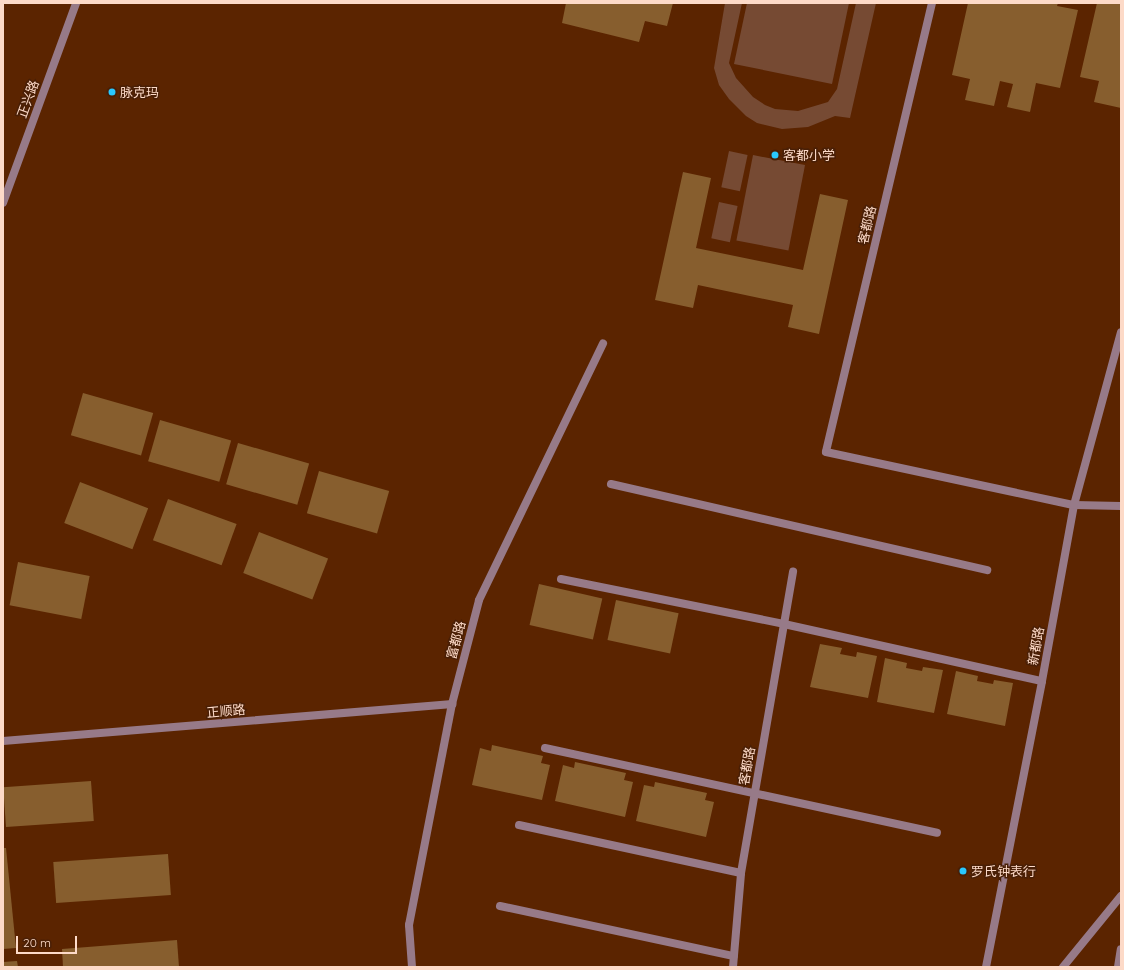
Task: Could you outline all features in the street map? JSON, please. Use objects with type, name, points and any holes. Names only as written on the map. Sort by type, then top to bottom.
[{"type":"street","name":"正兴路","points":[[3,203],[76,3]]},
{"type":"street","name":"客都路","points":[[932,3],[826,452],[1074,506]]},
{"type":"street","name":"新都路","points":[[986,967],[1042,681],[1074,506],[1121,332]]},
{"type":"street","name":"富都路","points":[[412,967],[409,925],[452,704],[479,600],[603,343]]},
{"type":"street","points":[[611,484],[987,570]]},
{"type":"street","points":[[1074,506],[1121,506]]},
{"type":"street","name":"客都路","points":[[733,967],[735,924],[741,873],[793,570]]},
{"type":"street","points":[[561,579],[784,624],[1042,681]]},
{"type":"street","name":"正顺路","points":[[3,741],[452,704]]},
{"type":"street","points":[[545,748],[937,833]]},
{"type":"street","points":[[519,825],[741,873]]},
{"type":"street","points":[[1063,967],[1121,896]]},
{"type":"street","points":[[500,906],[734,956]]},
{"type":"street","points":[[1118,967],[1121,949]]},
{"type":"shaded area","points":[[725,3],[742,3],[729,63],[736,78],[753,97],[765,105],[775,109],[798,111],[828,102],[837,89],[856,3],[876,3],[850,118],[835,116],[808,127],[782,129],[757,123],[746,116],[729,99],[719,85],[714,68]]},
{"type":"shaded area","points":[[747,3],[849,3],[832,84],[734,64]]},
{"type":"shaded area","points":[[729,151],[748,155],[740,191],[721,187]]},
{"type":"shaded area","points":[[753,155],[805,165],[788,251],[736,240]]},
{"type":"shaded area","points":[[719,202],[738,206],[730,242],[711,238]]},
{"type":"building","points":[[566,3],[673,3],[667,26],[645,21],[639,42],[562,23]]},
{"type":"building","points":[[968,3],[1058,3],[1057,6],[1078,10],[1060,88],[1036,83],[1030,112],[1007,107],[1013,84],[1000,81],[994,106],[965,100],[970,79],[952,75]]},
{"type":"building","points":[[1097,3],[1121,3],[1121,108],[1094,102],[1099,81],[1080,77]]},
{"type":"building","points":[[683,172],[711,178],[696,248],[803,270],[820,194],[848,200],[819,334],[788,327],[793,305],[698,285],[693,308],[655,300]]},
{"type":"building","points":[[83,393],[153,413],[141,455],[71,435]]},
{"type":"building","points":[[160,420],[231,440],[219,482],[148,461]]},
{"type":"building","points":[[238,443],[309,463],[297,505],[226,484]]},
{"type":"building","points":[[319,471],[389,491],[377,533],[307,513]]},
{"type":"building","points":[[80,482],[148,508],[132,549],[64,523]]},
{"type":"building","points":[[168,499],[237,524],[222,565],[153,540]]},
{"type":"building","points":[[259,532],[328,559],[312,600],[243,573]]},
{"type":"building","points":[[18,562],[90,576],[81,619],[10,605]]},
{"type":"building","points":[[539,584],[602,599],[593,640],[530,625]]},
{"type":"building","points":[[616,600],[679,613],[670,653],[607,640]]},
{"type":"building","points":[[820,644],[842,648],[840,654],[856,657],[857,652],[877,656],[868,698],[810,687]]},
{"type":"building","points":[[885,658],[907,663],[906,668],[922,671],[923,667],[943,670],[934,713],[877,702]]},
{"type":"building","points":[[956,671],[978,676],[977,681],[993,684],[994,680],[1013,683],[1005,726],[947,714]]},
{"type":"building","points":[[492,745],[543,756],[541,763],[550,765],[542,800],[472,785],[480,748],[491,751]]},
{"type":"building","points":[[575,762],[626,773],[624,780],[633,782],[625,817],[555,801],[563,765],[574,768]]},
{"type":"building","points":[[91,781],[94,821],[6,827],[3,787]]},
{"type":"building","points":[[655,782],[707,793],[705,800],[714,802],[706,837],[636,821],[644,785],[654,787]]},
{"type":"building","points":[[3,848],[6,848],[16,948],[3,949]]},
{"type":"building","points":[[168,854],[171,895],[56,903],[53,862]]},
{"type":"building","points":[[177,940],[179,967],[63,967],[62,949]]},
{"type":"building","points":[[17,961],[18,967],[3,967],[3,962]]},
{"type":"place","name":"脉克玛","points":[[112,92]]},
{"type":"place","name":"客都小学","points":[[775,155]]},
{"type":"place","name":"罗氏钟表行","points":[[963,871]]}]
